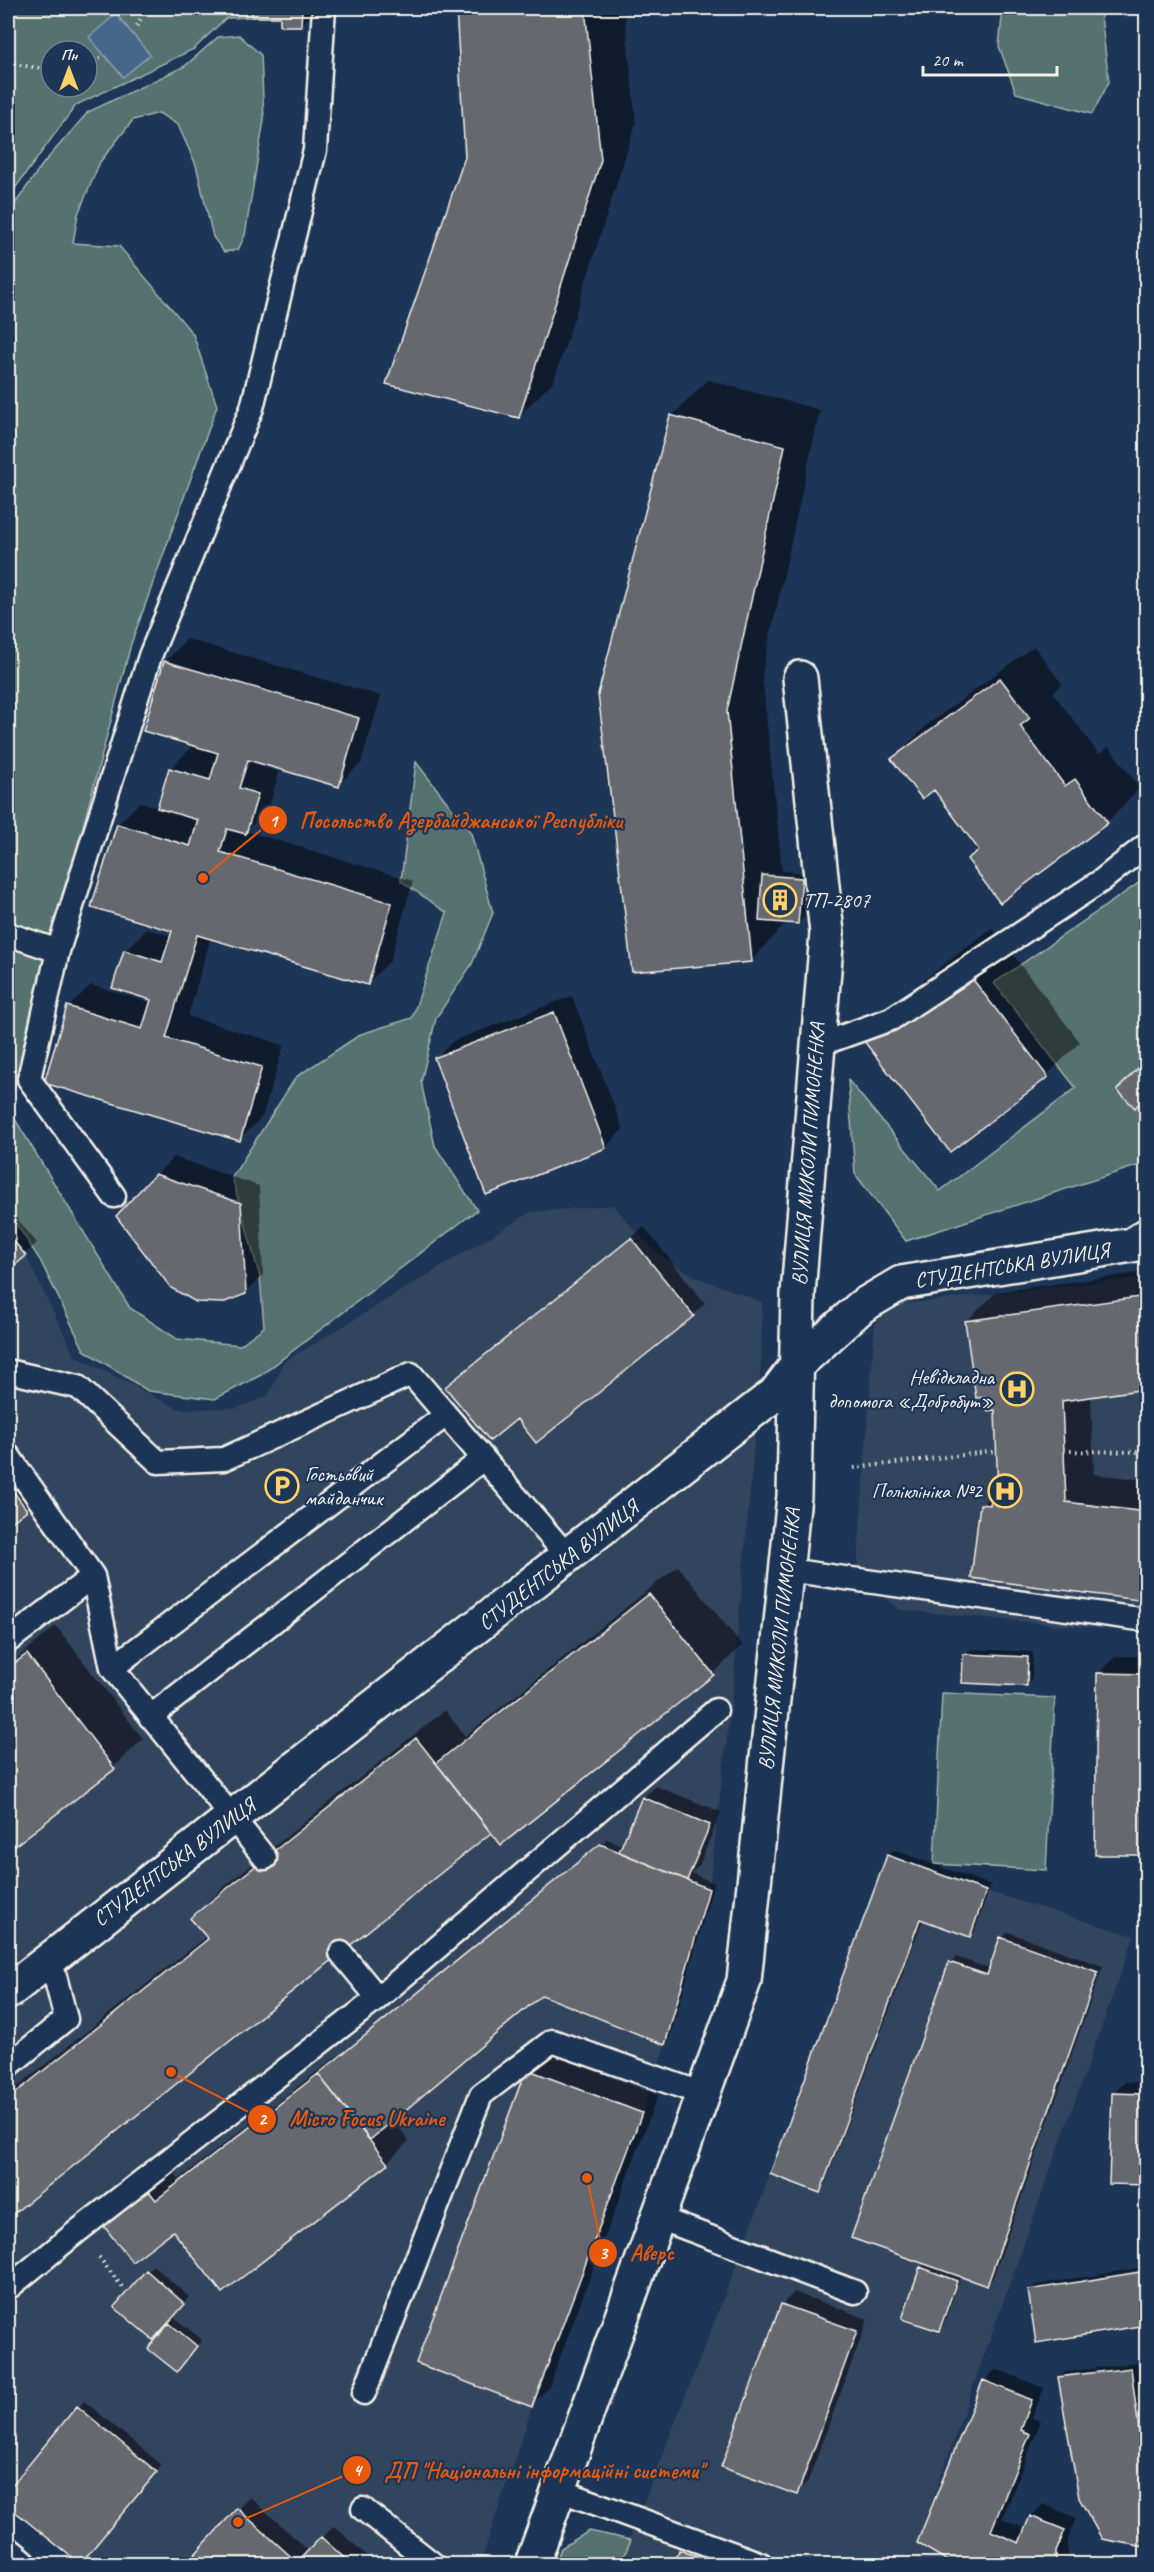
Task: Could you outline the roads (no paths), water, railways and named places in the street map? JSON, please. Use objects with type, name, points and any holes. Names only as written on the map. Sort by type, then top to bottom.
[{"type":"street","name":"ВУЛИЦЯ МИКОЛИ ПИМОНЕНКА","points":[[532,2565],[744,1981],[794,1496],[798,1294],[816,1046],[827,933],[800,678]]},
{"type":"street","name":"СТУДЕНТСЬКА ВУЛИЦЯ","points":[[8,1992],[775,1394],[798,1364],[862,1306],[901,1283],[1132,1245],[1146,1236]]},
{"type":"street","points":[[8,2555],[19,2565]]},
{"type":"lane","points":[[114,1196],[29,1079],[58,951],[150,656],[252,408],[315,150],[324,8]]},
{"type":"lane","points":[[816,1046],[891,1019],[1101,881],[1146,845]]},
{"type":"lane","points":[[8,934],[58,951]]},
{"type":"lane","points":[[8,1375],[12,1372],[78,1387],[158,1462],[224,1460],[411,1374],[568,1557]]},
{"type":"lane","points":[[112,1668],[446,1415]]},
{"type":"lane","points":[[8,1455],[93,1576],[112,1668],[231,1819],[265,1858]]},
{"type":"lane","points":[[150,1717],[483,1460]]},
{"type":"lane","points":[[787,1570],[1146,1620]]},
{"type":"lane","points":[[8,1641],[93,1576]]},
{"type":"lane","points":[[8,2288],[79,2230],[378,1998],[717,1710]]},
{"type":"lane","points":[[340,1953],[378,1998]]},
{"type":"lane","points":[[8,2066],[66,2019],[50,1957]]},
{"type":"lane","points":[[364,2393],[481,2096],[552,2041],[703,2094]]},
{"type":"lane","points":[[659,2218],[855,2292]]},
{"type":"lane","points":[[559,2490],[761,2565]]},
{"type":"lane","points":[[363,2509],[433,2565]]},
{"type":"place","name":"Посольство Азербайджанської Республіки","points":[[203,878]]},
{"type":"place","name":"ТП-2807","points":[[780,900]]},
{"type":"place","name":"Невідкладна допомога «Добробут»","points":[[1017,1389]]},
{"type":"place","name":"Гостьовий майданчик","points":[[282,1486]]},
{"type":"place","name":"Поліклініка №2","points":[[1005,1491]]},
{"type":"place","name":"Micro Focus Ukraine","points":[[171,2072]]},
{"type":"place","name":"Аверс","points":[[587,2178]]},
{"type":"place","name":"ДП \"Національні інформаційні системи\"","points":[[238,2522]]}]
